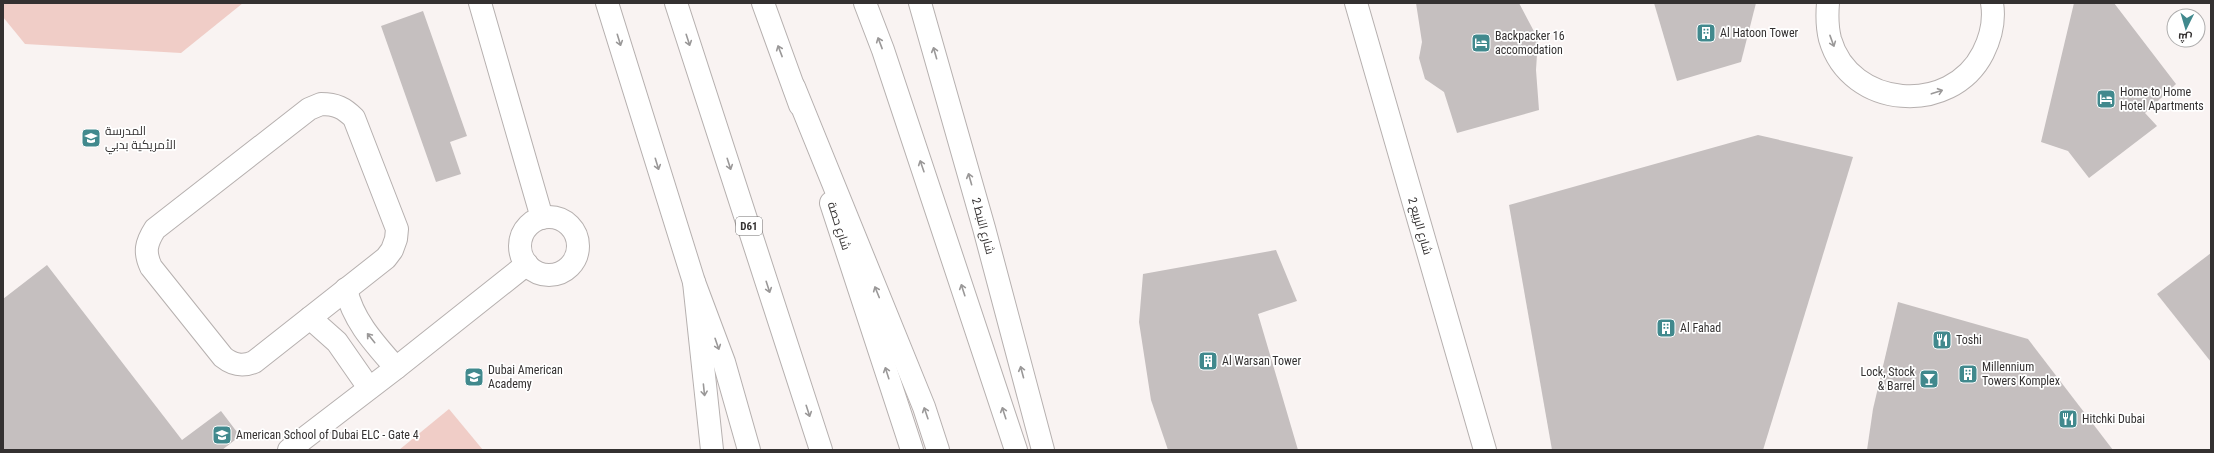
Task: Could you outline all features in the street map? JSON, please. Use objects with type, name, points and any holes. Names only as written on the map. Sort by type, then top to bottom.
[{"type":"main road","points":[[480,3],[542,218]]},
{"type":"main road","points":[[607,3],[694,282],[724,362],[749,450]]},
{"type":"main road","name":"D61","points":[[676,3],[821,450]]},
{"type":"main road","name":"شارع حصة","points":[[763,3],[794,87],[912,450]]},
{"type":"main road","points":[[865,3],[886,58],[1016,450]]},
{"type":"main road","name":"شارع النبط 2","points":[[920,3],[984,228],[1043,450]]},
{"type":"main road","name":"شارع الربيع 2","points":[[1356,3],[1485,450]]},
{"type":"main road","points":[[1828,3],[1827,20],[1830,40],[1840,59],[1855,76],[1870,87],[1887,94],[1906,97],[1925,96],[1945,90],[1963,78],[1978,63],[1989,41],[1994,16],[1992,3]]},
{"type":"main road","points":[[794,87],[921,400],[938,450]]},
{"type":"main road","points":[[321,104],[333,104],[345,109],[354,118],[397,229],[394,244],[386,258],[346,289],[254,362],[246,365],[230,362],[151,267],[146,257],[146,247],[149,238],[155,229],[309,109],[321,104]]},
{"type":"main road","points":[[550,217],[567,223],[577,238],[577,255],[567,269],[559,274],[541,274],[527,264],[520,249],[523,233],[528,226],[542,218],[550,217]]},
{"type":"main road","points":[[289,450],[396,368],[527,264]]},
{"type":"main road","points":[[694,282],[712,450]]},
{"type":"main road","points":[[346,289],[349,302],[360,325],[396,368]]},
{"type":"main road","points":[[310,318],[337,342],[369,388]]},
{"type":"shaded area","points":[[3,3],[243,3],[181,53],[25,44],[3,17]]},
{"type":"shaded area","points":[[449,409],[483,450],[399,450]]},
{"type":"building","points":[[1416,3],[1519,3],[1538,39],[1536,70],[1539,110],[1457,133],[1444,92],[1425,79],[1419,58],[1422,42]]},
{"type":"building","name":"Al Hatoon Tower","points":[[1654,3],[1756,3],[1741,62],[1677,81]]},
{"type":"building","name":"Home to Home Hotel Apartments","points":[[2074,3],[2114,3],[2176,84],[2145,113],[2157,126],[2089,178],[2068,151],[2041,142]]},
{"type":"building","points":[[423,11],[467,136],[450,142],[461,174],[436,182],[381,26]]},
{"type":"building","name":"Al Fahad","points":[[1758,135],[1853,157],[1763,450],[1552,450],[1509,205]]},
{"type":"building","name":"Al Warsan Tower","points":[[1276,250],[1297,301],[1258,314],[1298,450],[1168,450],[1151,400],[1139,322],[1143,274]]},
{"type":"building","points":[[2211,253],[2211,362],[2157,294]]},
{"type":"building","points":[[47,265],[182,440],[221,411],[240,436],[222,450],[3,450],[3,299]]},
{"type":"building","name":"Millennium Towers Komplex","points":[[1898,302],[2028,339],[2113,450],[1867,450],[1873,409]]},
{"type":"place","name":"Al Hatoon Tower","points":[[1706,33]]},
{"type":"place","name":"Backpacker 16 accomodation","points":[[1481,43]]},
{"type":"place","name":"Home to Home Hotel Apartments","points":[[2106,99]]},
{"type":"place","name":"المدرسة الأمريكية بدبي","points":[[91,138]]},
{"type":"place","name":"Al Fahad","points":[[1666,328]]},
{"type":"place","name":"Toshi","points":[[1942,340]]},
{"type":"place","name":"Al Warsan Tower","points":[[1208,361]]},
{"type":"place","name":"Millennium Towers Komplex","points":[[1968,374]]},
{"type":"place","name":"Dubai American Academy","points":[[474,377]]},
{"type":"place","name":"Lock, Stock & Barrel","points":[[1929,379]]},
{"type":"place","name":"Hitchki Dubai","points":[[2068,419]]},
{"type":"place","name":"American School of Dubai ELC - Gate 4","points":[[222,435]]}]
